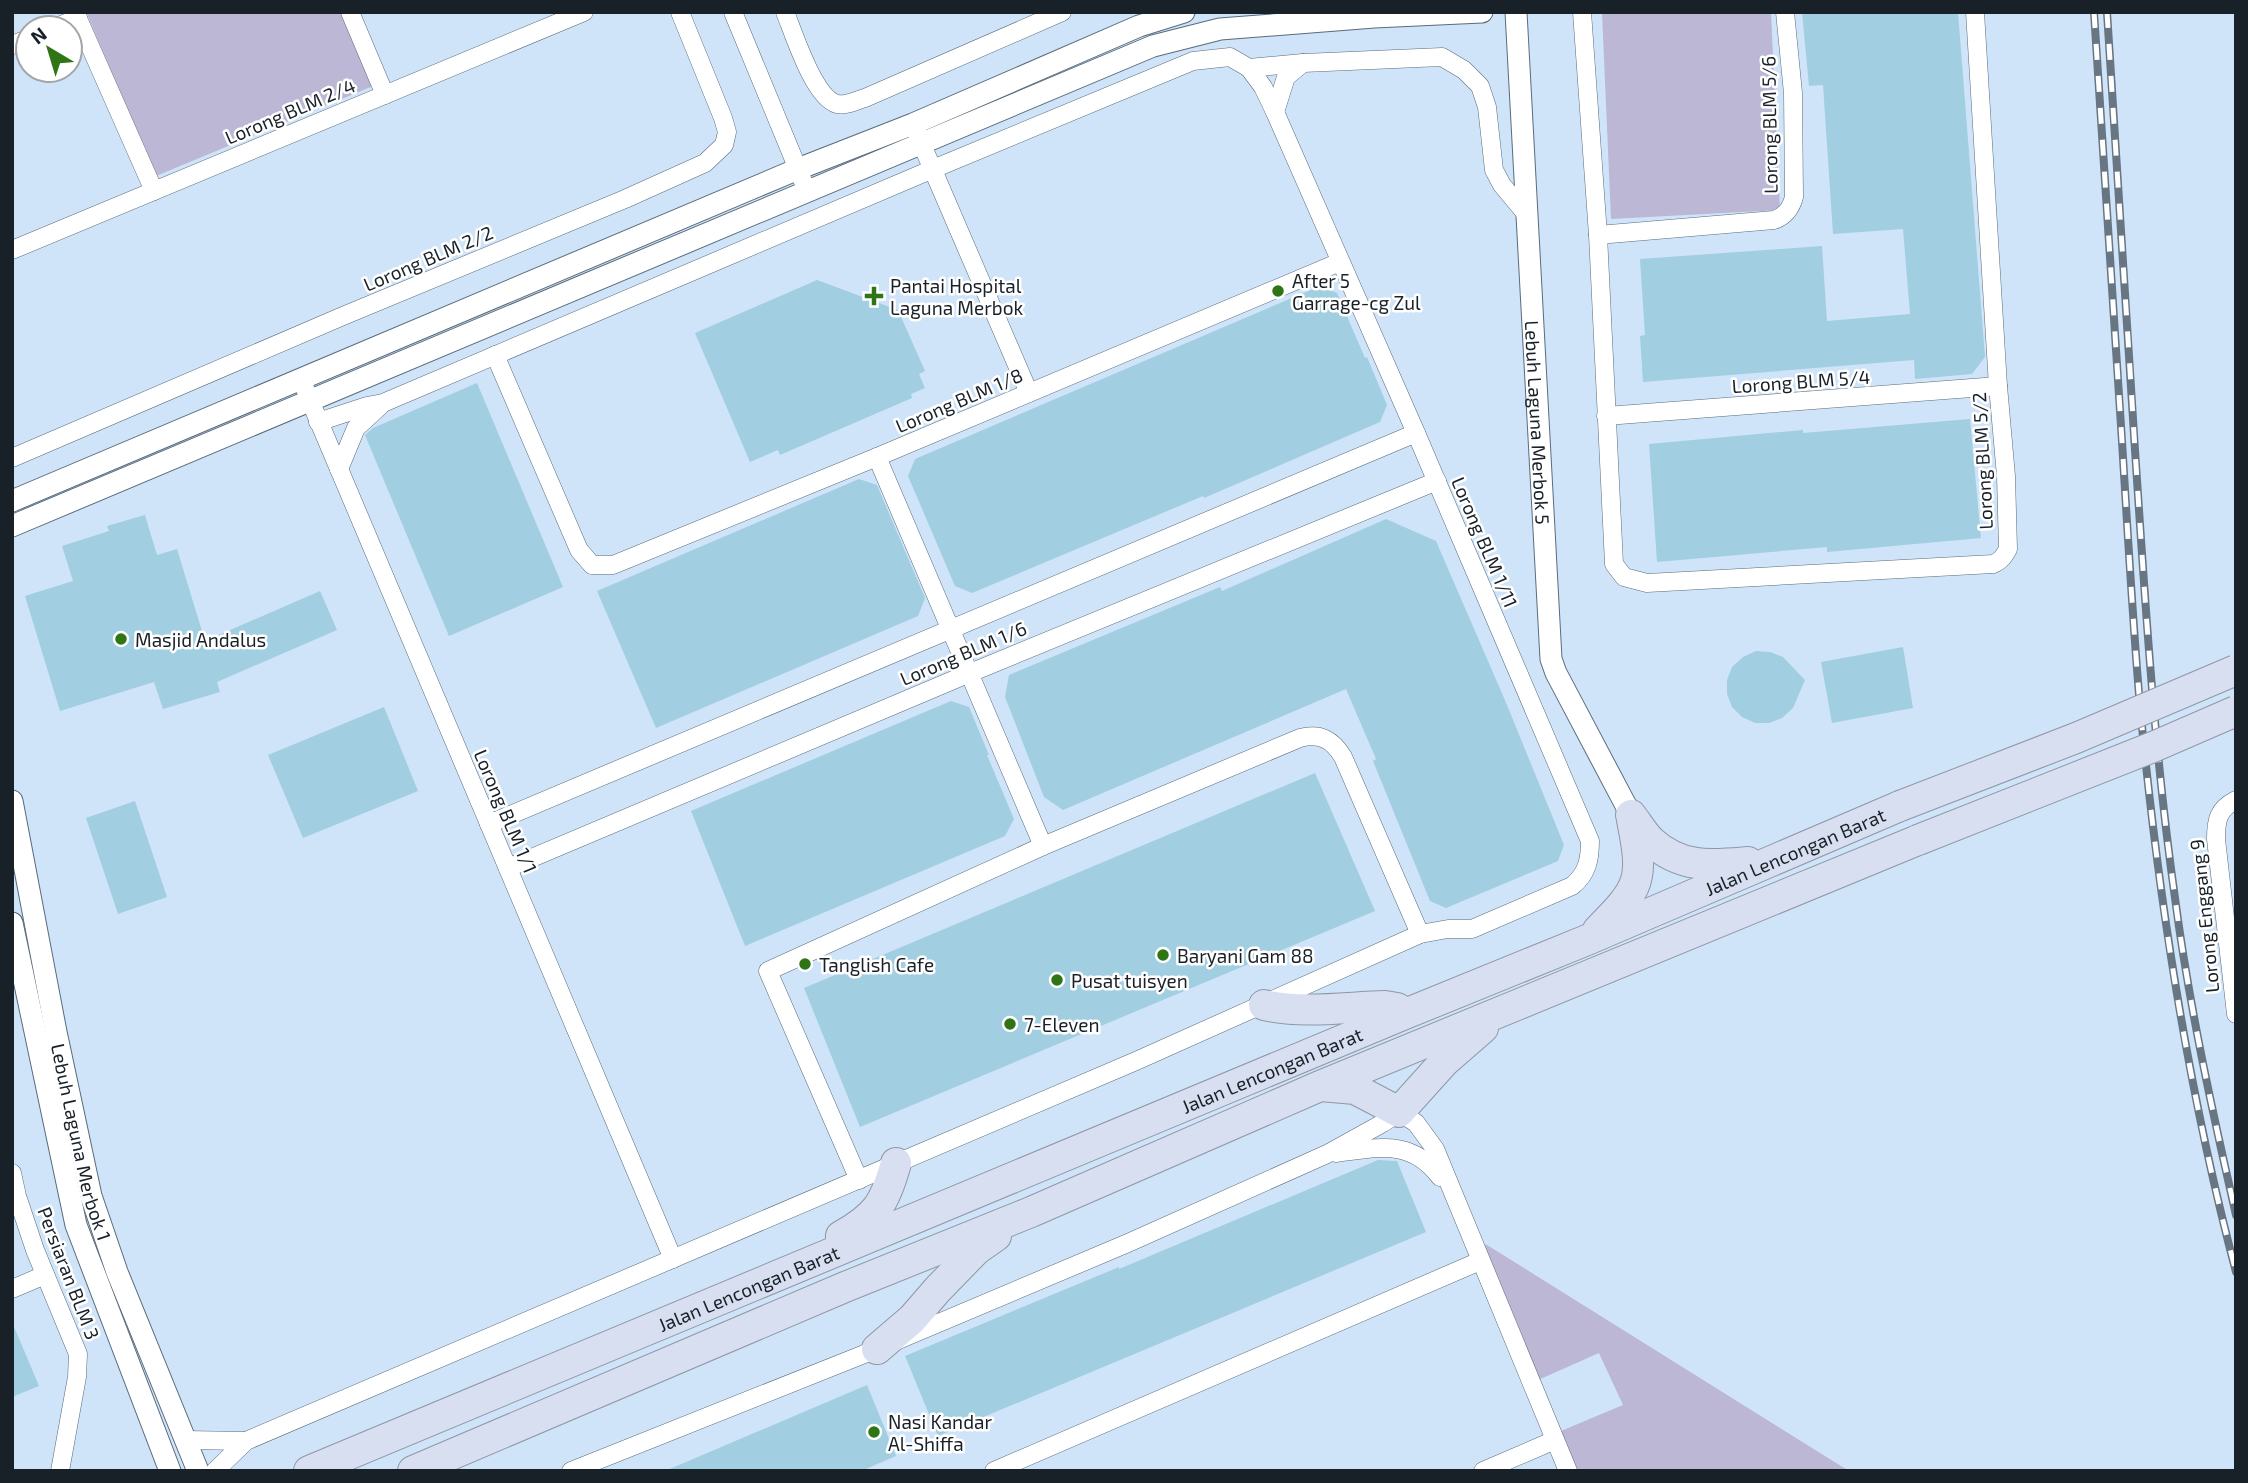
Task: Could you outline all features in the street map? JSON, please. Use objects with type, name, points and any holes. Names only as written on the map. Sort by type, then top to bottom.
[{"type":"highway","name":"Jalan Lencongan Barat","points":[[310,1471],[1587,940],[1900,806],[2076,738],[2236,670]]},
{"type":"highway","name":"Jalan Lencongan Barat","points":[[413,1471],[845,1287],[1031,1212],[1320,1086],[2236,711]]},
{"type":"highway","points":[[1631,815],[1652,842],[1690,863],[1710,866],[1776,859]]},
{"type":"highway","points":[[1587,940],[1620,907],[1635,886],[1639,855],[1631,815]]},
{"type":"highway","points":[[1264,1005],[1300,1009],[1385,1006],[1397,1007],[1405,1014]]},
{"type":"highway","points":[[1320,1086],[1355,1089],[1399,1112],[1444,1062],[1471,1037],[1513,1007]]},
{"type":"highway","points":[[810,1264],[816,1254],[828,1244],[868,1220],[889,1190],[896,1163]]},
{"type":"highway","points":[[877,1349],[912,1320],[976,1250],[1031,1212]]},
{"type":"street","points":[[350,12],[385,95]]},
{"type":"street","name":"Lorong BLM 2/4","points":[[12,250],[584,12]]},
{"type":"street","name":"Lorong BLM 2/2","points":[[12,458],[705,163],[724,145],[727,132],[680,12]]},
{"type":"street","points":[[733,12],[807,191]]},
{"type":"street","points":[[785,12],[821,91],[836,103],[844,104],[865,98],[1062,12]]},
{"type":"street","points":[[12,526],[807,191],[917,133],[1139,26],[1184,12]]},
{"type":"street","points":[[12,501],[798,169],[917,133],[1153,46],[1220,29],[1482,12]]},
{"type":"street","name":"Lebuh Laguna Merbok 5","points":[[1516,12],[1550,659],[1631,815]]},
{"type":"street","points":[[1582,12],[1598,235],[1606,416]]},
{"type":"street","name":"Lorong BLM 5/6","points":[[1598,235],[1774,220],[1787,212],[1794,197],[1793,93],[1785,12]]},
{"type":"street","name":"Lorong BLM 5/2","points":[[1606,416],[1614,564],[1624,578],[1632,581],[1647,583],[1993,564],[2000,561],[2008,549],[2006,477],[1975,12]]},
{"type":"street","points":[[84,31],[154,191]]},
{"type":"street","points":[[318,422],[383,403],[1181,65],[1220,57],[1230,57],[1249,68],[1442,57],[1464,70],[1480,86],[1487,107],[1494,170],[1502,185],[1527,215]]},
{"type":"street","points":[[1275,112],[1286,77],[1303,63]]},
{"type":"street","name":"Lorong BLM 1/11","points":[[1249,68],[1263,87],[1275,112],[1437,481],[1590,841],[1587,866],[1581,879],[1572,886],[1472,929],[1448,929],[1420,934]]},
{"type":"street","points":[[917,133],[1029,393]]},
{"type":"street","name":"Lorong BLM 1/8","points":[[495,355],[579,550],[592,565],[613,565],[1340,262]]},
{"type":"street","name":"Lorong BLM 1/1","points":[[300,379],[673,1259]]},
{"type":"street","name":"Lorong BLM 5/4","points":[[1606,416],[1998,386]]},
{"type":"street","points":[[339,469],[356,428],[383,403]]},
{"type":"street","name":"Lorong BLM 1/6","points":[[489,824],[1416,433]]},
{"type":"street","points":[[877,457],[1043,846]]},
{"type":"street","name":"Lorong BLM 1/6","points":[[508,868],[970,673],[1437,481]]},
{"type":"street","points":[[215,1471],[246,1441],[859,1180],[1264,1005],[1420,934],[1343,757],[1330,741],[1320,736],[1300,738],[1043,846],[768,971],[859,1180]]},
{"type":"street","name":"Lorong Enggang 9","points":[[2236,800],[2223,807],[2218,814],[2216,839],[2236,1014]]},
{"type":"street","name":"Lebuh Laguna Merbok 1","points":[[12,801],[56,1032],[91,1196],[117,1272],[198,1471]]},
{"type":"street","name":"Lebuh Laguna Merbok 1","points":[[12,923],[76,1225],[170,1471]]},
{"type":"street","points":[[571,1471],[598,1466],[1128,1244],[1327,1154],[1399,1112],[1416,1123],[1435,1149],[1568,1471]]},
{"type":"street","points":[[1327,1154],[1386,1147],[1411,1152],[1429,1162],[1455,1197]]},
{"type":"street","name":"Persiaran BLM 3","points":[[12,1173],[17,1196],[45,1275],[78,1354],[77,1377],[60,1471]]},
{"type":"street","points":[[994,1471],[1480,1261]]},
{"type":"street","points":[[12,1289],[45,1275]]},
{"type":"street","points":[[185,1440],[246,1441]]},
{"type":"street","points":[[1483,1471],[1555,1440]]},
{"type":"shaded area","points":[[86,12],[341,12],[373,86],[156,176]]},
{"type":"shaded area","points":[[1602,12],[1771,12],[1780,210],[1611,219]]},
{"type":"shaded area","points":[[1479,1244],[1487,1245],[1849,1471],[1578,1471],[1561,1431],[1623,1405],[1599,1353],[1538,1380]]},
{"type":"building","points":[[1802,12],[1958,12],[1985,357],[1972,374],[1915,379],[1914,360],[1643,382],[1640,336],[1645,335],[1640,259],[1822,246],[1827,321],[1910,314],[1903,229],[1833,234],[1823,85],[1809,86]]},
{"type":"building","points":[[817,280],[898,310],[925,371],[919,374],[925,388],[911,394],[912,398],[780,455],[778,450],[750,462],[695,333]]},
{"type":"building","points":[[1320,286],[1337,293],[1365,358],[1367,357],[1387,405],[1380,422],[972,593],[955,586],[908,476],[915,459]]},
{"type":"building","points":[[477,383],[563,587],[449,636],[365,435],[373,428]]},
{"type":"building","points":[[1970,419],[1981,538],[1827,552],[1827,547],[1657,562],[1649,444]]},
{"type":"building","points":[[859,479],[877,485],[925,598],[918,616],[656,728],[597,591]]},
{"type":"building","name":"Masjid Andalus","points":[[145,515],[157,555],[177,549],[205,641],[320,591],[337,630],[217,682],[220,692],[163,709],[154,682],[60,711],[25,596],[73,581],[62,546],[109,531],[107,526]]},
{"type":"building","points":[[1386,519],[1436,541],[1564,845],[1558,861],[1446,908],[1430,901],[1373,761],[1376,759],[1346,689],[1063,810],[1044,797],[1005,697],[1009,675],[1220,587],[1222,591]]},
{"type":"building","points":[[1903,647],[1913,708],[1832,723],[1821,662]]},
{"type":"building","points":[[1756,651],[1783,657],[1805,680],[1793,708],[1782,718],[1769,723],[1755,723],[1742,717],[1732,707],[1727,694],[1727,680],[1732,667],[1743,657]]},
{"type":"building","points":[[951,701],[969,707],[989,755],[1014,819],[1005,836],[745,946],[691,811]]},
{"type":"building","points":[[384,707],[418,791],[303,838],[268,755]]},
{"type":"building","points":[[1315,773],[1375,911],[860,1127],[804,988]]},
{"type":"building","points":[[135,801],[167,897],[118,914],[86,818]]},
{"type":"building","points":[[1378,1160],[1397,1161],[1426,1232],[938,1436],[905,1356]]},
{"type":"building","points":[[12,1322],[39,1386],[12,1397]]},
{"type":"building","points":[[867,1385],[896,1456],[861,1471],[665,1471]]},
{"type":"railway","points":[[2094,12],[2132,601],[2147,777],[2176,991],[2203,1132],[2236,1272]]},
{"type":"railway","points":[[2107,12],[2143,562],[2161,787],[2194,1018],[2236,1215]]},
{"type":"place","name":"After 5 Garrage-cg Zul","points":[[1278,291]]},
{"type":"place","name":"Pantai Hospital Laguna Merbok","points":[[874,296]]},
{"type":"place","name":"Masjid Andalus","points":[[121,639]]},
{"type":"place","name":"Baryani Gam 88","points":[[1163,955]]},
{"type":"place","name":"Tanglish Cafe","points":[[805,964]]},
{"type":"place","name":"Pusat tuisyen","points":[[1057,980]]},
{"type":"place","name":"7-Eleven","points":[[1010,1024]]},
{"type":"place","name":"Nasi Kandar Al-Shiffa","points":[[874,1432]]}]
